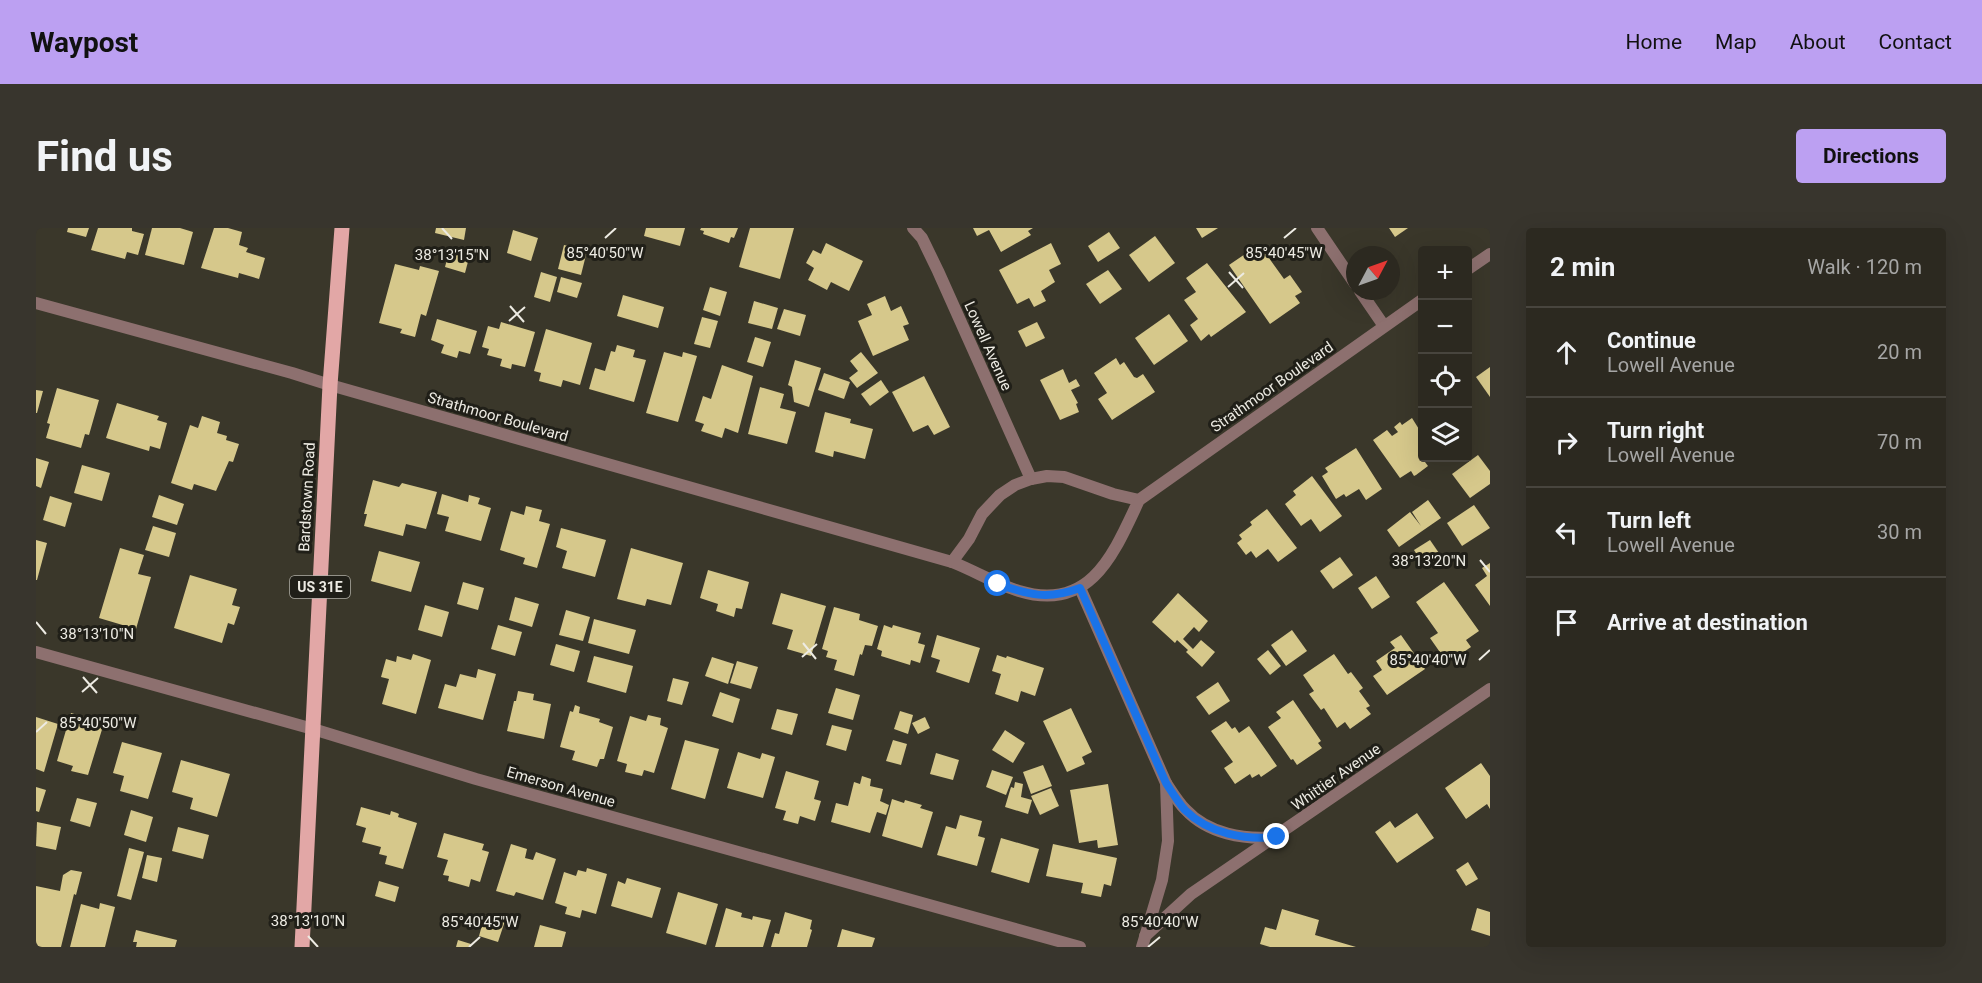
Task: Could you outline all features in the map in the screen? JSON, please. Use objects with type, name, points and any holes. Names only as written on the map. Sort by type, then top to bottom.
[{"type":"main road","name":"Bardstown Road","points":[[302,947],[330,385],[342,228]]},
{"type":"street","name":"Lowell Avenue","points":[[913,228],[922,238],[938,271],[1030,479]]},
{"type":"street","points":[[1317,228],[1346,271]]},
{"type":"street","points":[[1472,266],[1490,254]]},
{"type":"street","points":[[1366,300],[1384,326]]},
{"type":"street","name":"Strathmoor Boulevard","points":[[36,303],[292,373],[952,562]]},
{"type":"street","name":"Strathmoor Boulevard","points":[[1139,500],[1418,303]]},
{"type":"street","points":[[1047,476],[1065,477],[1113,494],[1139,500],[1115,551],[1100,570],[1080,588],[1064,594],[1047,596],[1020,592],[952,562],[969,539],[982,514],[1000,495],[1030,479],[1047,476]]},
{"type":"street","points":[[1080,588],[1166,783],[1186,811],[1209,827],[1231,835],[1248,838],[1277,837]]},
{"type":"street","name":"Emerson Avenue","points":[[36,652],[313,729],[476,779],[1080,947]]},
{"type":"street","name":"Whittier Avenue","points":[[1144,942],[1191,894],[1490,689]]},
{"type":"street","points":[[1144,942],[1162,880],[1168,841],[1166,783]]},
{"type":"building","points":[[68,228],[89,228],[86,237],[67,232]]},
{"type":"building","points":[[98,228],[132,228],[132,231],[144,234],[138,255],[127,252],[125,259],[91,250]]},
{"type":"building","points":[[152,228],[180,228],[193,232],[184,265],[145,255]]},
{"type":"building","points":[[214,228],[228,228],[242,232],[239,245],[248,248],[246,252],[265,258],[259,279],[239,273],[238,278],[201,268]]},
{"type":"building","points":[[436,228],[466,228],[464,240],[435,233]]},
{"type":"building","points":[[646,228],[685,228],[680,246],[644,236]]},
{"type":"building","points":[[701,228],[738,228],[729,243],[703,234],[704,231],[700,230]]},
{"type":"building","points":[[750,228],[794,228],[780,279],[739,267]]},
{"type":"building","points":[[973,228],[1033,228],[1028,231],[1031,235],[1001,252],[989,230],[977,236]]},
{"type":"building","points":[[1196,228],[1218,228],[1202,238]]},
{"type":"building","points":[[1389,228],[1408,228],[1395,237]]},
{"type":"building","points":[[513,230],[538,238],[531,261],[507,253]]},
{"type":"building","points":[[1109,232],[1120,248],[1098,262],[1088,246]]},
{"type":"building","points":[[1155,236],[1175,263],[1149,282],[1129,255]]},
{"type":"building","points":[[826,243],[863,261],[849,291],[831,282],[827,290],[808,280],[814,268],[806,263],[813,250],[821,254]]},
{"type":"building","points":[[1051,243],[1061,264],[1049,270],[1055,282],[1041,291],[1046,301],[1034,307],[1029,298],[1017,304],[999,270]]},
{"type":"building","points":[[564,245],[587,251],[581,275],[558,269]]},
{"type":"building","points":[[450,248],[470,254],[465,273],[445,267]]},
{"type":"building","points":[[1251,250],[1256,257],[1264,251],[1284,279],[1290,275],[1302,292],[1295,296],[1300,303],[1270,324],[1229,265]]},
{"type":"building","points":[[1207,263],[1246,312],[1211,337],[1209,334],[1201,341],[1190,325],[1198,319],[1184,300],[1196,292],[1186,278]]},
{"type":"building","points":[[395,264],[419,270],[420,266],[439,271],[426,316],[421,314],[415,337],[400,333],[402,329],[379,323]]},
{"type":"building","points":[[1108,270],[1122,289],[1100,304],[1086,284]]},
{"type":"building","points":[[541,272],[557,277],[550,302],[534,297]]},
{"type":"building","points":[[561,277],[582,283],[577,298],[557,292]]},
{"type":"building","points":[[710,287],[727,292],[720,316],[703,310]]},
{"type":"building","points":[[623,295],[664,307],[658,328],[617,316]]},
{"type":"building","points":[[885,296],[891,311],[901,306],[909,324],[903,326],[909,340],[873,356],[858,321],[872,315],[867,304]]},
{"type":"building","points":[[754,301],[778,308],[772,329],[748,323]]},
{"type":"building","points":[[784,309],[806,315],[800,336],[777,329]]},
{"type":"building","points":[[1169,314],[1188,341],[1154,365],[1135,338]]},
{"type":"building","points":[[702,317],[718,321],[710,348],[694,344]]},
{"type":"building","points":[[437,319],[477,331],[470,354],[459,351],[457,358],[441,353],[444,345],[431,340]]},
{"type":"building","points":[[501,322],[535,332],[525,367],[512,364],[511,369],[500,366],[502,359],[487,355],[489,349],[482,347],[488,326],[499,329]]},
{"type":"building","points":[[1037,322],[1045,338],[1026,347],[1018,331]]},
{"type":"building","points":[[546,329],[592,343],[580,385],[563,380],[561,387],[539,381],[541,373],[534,371]]},
{"type":"building","points":[[755,337],[771,342],[763,367],[747,362]]},
{"type":"building","points":[[617,345],[635,350],[633,357],[646,360],[634,402],[589,389],[595,368],[605,371],[611,351],[615,352]]},
{"type":"building","points":[[664,352],[682,357],[683,352],[697,356],[678,422],[646,413]]},
{"type":"building","points":[[861,352],[878,373],[857,388],[849,378],[858,371],[850,361]]},
{"type":"building","points":[[1116,358],[1120,365],[1124,362],[1134,377],[1137,378],[1143,374],[1155,392],[1112,420],[1098,399],[1107,393],[1094,373]]},
{"type":"building","points":[[795,360],[821,368],[809,407],[794,402],[792,387],[788,385]]},
{"type":"building","points":[[722,365],[753,376],[738,433],[725,428],[722,438],[701,431],[704,424],[695,421],[703,396],[711,399]]},
{"type":"building","points":[[1490,367],[1490,397],[1476,377]]},
{"type":"building","points":[[1063,369],[1069,383],[1076,379],[1080,386],[1071,390],[1078,403],[1076,404],[1079,412],[1060,420],[1040,380]]},
{"type":"building","points":[[824,373],[850,382],[844,399],[818,390]]},
{"type":"building","points":[[924,376],[950,427],[934,435],[928,425],[913,432],[892,392]]},
{"type":"building","points":[[881,380],[889,392],[870,406],[861,394]]},
{"type":"building","points":[[760,387],[784,394],[780,408],[796,412],[787,444],[748,434]]},
{"type":"building","points":[[57,388],[99,400],[89,435],[85,434],[81,448],[46,438],[50,424],[47,423]]},
{"type":"building","points":[[36,390],[43,391],[37,413],[36,413]]},
{"type":"building","points":[[117,403],[159,416],[157,420],[167,423],[160,449],[150,446],[149,451],[106,438]]},
{"type":"building","points":[[825,412],[851,419],[850,423],[873,429],[865,459],[834,451],[833,457],[815,452]]},
{"type":"building","points":[[202,416],[220,422],[217,433],[227,436],[226,440],[239,444],[233,462],[229,461],[216,491],[194,484],[192,490],[171,483],[190,425],[198,428]]},
{"type":"building","points":[[1412,418],[1418,428],[1418,462],[1425,462],[1428,466],[1414,476],[1411,471],[1400,478],[1373,440],[1387,430],[1392,436],[1398,432],[1394,427],[1400,422],[1402,425]]},
{"type":"building","points":[[1356,448],[1382,489],[1366,500],[1359,489],[1346,497],[1344,494],[1336,499],[1322,476],[1328,472],[1325,468]]},
{"type":"building","points":[[1478,455],[1490,471],[1490,484],[1470,498],[1452,474],[1468,462],[1472,462]]},
{"type":"building","points":[[36,458],[49,462],[41,488],[36,486]]},
{"type":"building","points":[[82,465],[110,473],[102,501],[74,493]]},
{"type":"building","points":[[1312,476],[1342,516],[1320,532],[1311,519],[1301,526],[1285,504],[1296,495],[1293,491]]},
{"type":"building","points":[[373,480],[399,487],[402,483],[437,492],[426,529],[406,524],[403,536],[364,526],[367,514],[364,514]]},
{"type":"building","points":[[442,494],[468,502],[469,495],[480,498],[478,504],[491,508],[481,541],[445,531],[449,517],[437,514]]},
{"type":"building","points":[[159,495],[184,504],[177,525],[152,517]]},
{"type":"building","points":[[50,496],[72,503],[65,527],[43,520]]},
{"type":"building","points":[[1428,500],[1441,518],[1399,547],[1387,530],[1410,512],[1421,526],[1412,512]]},
{"type":"building","points":[[1474,505],[1490,528],[1462,546],[1447,523]]},
{"type":"building","points":[[526,506],[542,510],[539,521],[550,524],[537,568],[523,564],[525,558],[500,550],[511,511],[524,515]]},
{"type":"building","points":[[1267,509],[1297,548],[1278,562],[1268,549],[1256,558],[1251,551],[1246,555],[1237,543],[1242,539],[1239,535],[1252,525],[1250,522]]},
{"type":"building","points":[[153,526],[176,533],[169,557],[145,550]]},
{"type":"building","points":[[561,528],[606,540],[595,577],[562,568],[567,551],[556,547]]},
{"type":"building","points":[[36,540],[47,543],[37,580],[36,580]]},
{"type":"building","points":[[1430,540],[1441,556],[1425,567],[1414,550]]},
{"type":"building","points":[[120,548],[144,555],[138,574],[151,577],[136,629],[99,618]]},
{"type":"building","points":[[631,548],[683,563],[671,605],[647,599],[645,606],[617,599]]},
{"type":"building","points":[[379,551],[420,562],[411,592],[371,581]]},
{"type":"building","points":[[1340,557],[1353,575],[1333,589],[1320,571]]},
{"type":"building","points":[[1490,563],[1490,606],[1475,585],[1487,576],[1482,568]]},
{"type":"building","points":[[708,570],[749,582],[742,609],[736,608],[734,617],[716,611],[718,604],[700,598]]},
{"type":"building","points":[[190,575],[237,589],[232,605],[240,607],[234,625],[228,623],[222,643],[174,628]]},
{"type":"building","points":[[1376,576],[1390,597],[1372,609],[1358,588]]},
{"type":"building","points":[[463,582],[484,588],[478,610],[457,604]]},
{"type":"building","points":[[1444,582],[1479,631],[1466,640],[1471,647],[1455,658],[1451,652],[1444,658],[1430,638],[1438,633],[1416,602]]},
{"type":"building","points":[[781,593],[826,606],[811,656],[787,649],[793,630],[772,624]]},
{"type":"building","points":[[1178,593],[1208,621],[1199,632],[1194,627],[1183,639],[1193,649],[1201,640],[1215,652],[1202,667],[1177,640],[1175,643],[1152,622]]},
{"type":"building","points":[[515,597],[539,604],[532,627],[509,620]]},
{"type":"building","points":[[425,605],[449,612],[442,637],[418,630]]},
{"type":"building","points":[[834,607],[860,614],[859,620],[878,626],[872,646],[865,645],[862,655],[860,654],[854,676],[834,670],[837,660],[826,657],[828,651],[822,649]]},
{"type":"building","points":[[566,610],[590,617],[583,641],[559,635]]},
{"type":"building","points":[[594,619],[636,630],[629,654],[588,643]]},
{"type":"building","points":[[498,625],[522,632],[515,656],[491,649]]},
{"type":"building","points":[[884,625],[892,628],[893,625],[921,633],[918,643],[925,645],[920,663],[911,660],[910,665],[881,656],[882,651],[877,649]]},
{"type":"building","points":[[1292,630],[1307,651],[1286,666],[1271,645]]},
{"type":"building","points":[[937,635],[980,648],[969,683],[936,672],[940,660],[931,657]]},
{"type":"building","points":[[1401,635],[1425,669],[1387,695],[1373,676],[1382,670],[1376,661],[1395,648],[1390,642]]},
{"type":"building","points":[[556,644],[580,651],[574,672],[550,665]]},
{"type":"building","points":[[1268,650],[1281,666],[1270,675],[1257,659]]},
{"type":"building","points":[[413,654],[431,660],[416,714],[382,704],[389,679],[381,677],[386,659],[396,662],[397,656],[411,660]]},
{"type":"building","points":[[1334,654],[1348,674],[1351,672],[1363,688],[1359,691],[1370,706],[1366,708],[1371,714],[1350,729],[1345,722],[1337,728],[1324,708],[1321,710],[1309,694],[1314,691],[1303,675]]},
{"type":"building","points":[[997,655],[1044,668],[1035,696],[1021,691],[1018,702],[995,694],[1001,674],[992,671]]},
{"type":"building","points":[[594,656],[633,666],[626,693],[587,682]]},
{"type":"building","points":[[712,657],[734,664],[728,684],[705,676]]},
{"type":"building","points":[[737,661],[758,667],[751,689],[730,683]]},
{"type":"building","points":[[478,669],[496,674],[483,720],[438,708],[445,684],[456,687],[460,674],[476,678]]},
{"type":"building","points":[[673,678],[689,682],[682,705],[667,701]]},
{"type":"building","points":[[1218,682],[1230,701],[1209,715],[1196,697]]},
{"type":"building","points":[[836,688],[860,695],[853,720],[828,713]]},
{"type":"building","points":[[518,691],[534,694],[533,700],[551,704],[544,739],[507,731]]},
{"type":"building","points":[[720,692],[740,699],[733,723],[712,716]]},
{"type":"building","points":[[1293,700],[1321,741],[1318,743],[1322,748],[1297,765],[1268,727],[1281,718],[1276,712]]},
{"type":"building","points":[[575,705],[580,707],[579,713],[600,719],[599,722],[613,727],[604,759],[600,759],[597,767],[572,760],[575,751],[560,747],[570,711],[573,712]]},
{"type":"building","points":[[1071,708],[1092,752],[1082,757],[1085,764],[1067,772],[1043,721]]},
{"type":"building","points":[[777,709],[798,714],[792,735],[771,729]]},
{"type":"building","points":[[900,711],[913,715],[908,734],[894,729]]},
{"type":"building","points":[[71,713],[104,723],[88,775],[71,771],[73,766],[57,761]]},
{"type":"building","points":[[648,715],[661,718],[660,725],[668,728],[654,773],[644,770],[642,776],[625,772],[627,764],[617,761],[630,716],[646,721]]},
{"type":"building","points":[[36,717],[58,724],[44,772],[36,769]]},
{"type":"building","points":[[925,717],[930,728],[918,734],[912,723]]},
{"type":"building","points":[[1226,721],[1232,729],[1235,727],[1239,733],[1249,726],[1277,766],[1261,777],[1259,774],[1252,778],[1250,774],[1235,784],[1224,768],[1233,762],[1211,731]]},
{"type":"building","points":[[832,725],[852,730],[846,751],[826,745]]},
{"type":"building","points":[[1005,730],[1025,743],[1013,763],[992,750]]},
{"type":"building","points":[[685,740],[719,749],[705,799],[671,789]]},
{"type":"building","points":[[893,740],[907,744],[901,765],[886,761]]},
{"type":"building","points":[[122,742],[162,753],[148,799],[120,791],[124,776],[113,773]]},
{"type":"building","points":[[738,752],[760,759],[762,753],[775,757],[763,798],[727,788]]},
{"type":"building","points":[[936,753],[959,760],[953,780],[930,774]]},
{"type":"building","points":[[181,760],[230,774],[217,817],[190,809],[193,798],[172,792]]},
{"type":"building","points":[[1481,763],[1490,776],[1490,809],[1487,804],[1466,819],[1445,788]]},
{"type":"building","points":[[1043,765],[1052,786],[1031,794],[1023,772]]},
{"type":"building","points":[[992,770],[1013,777],[1006,795],[986,787]]},
{"type":"building","points":[[786,771],[819,781],[814,799],[821,801],[815,821],[800,816],[798,824],[783,820],[786,811],[775,808]]},
{"type":"building","points":[[862,776],[871,779],[870,786],[883,789],[880,801],[889,805],[886,815],[877,812],[870,833],[831,822],[836,803],[848,806],[854,782],[860,784]]},
{"type":"building","points":[[1015,782],[1023,784],[1021,797],[1032,800],[1028,814],[1005,807],[1011,787],[1014,788]]},
{"type":"building","points":[[1108,784],[1118,845],[1098,848],[1097,840],[1079,843],[1070,790]]},
{"type":"building","points":[[36,787],[46,790],[39,812],[36,811]]},
{"type":"building","points":[[1051,788],[1059,806],[1040,815],[1031,796]]},
{"type":"building","points":[[77,798],[97,803],[90,827],[70,821]]},
{"type":"building","points":[[892,799],[922,805],[920,808],[933,812],[922,848],[882,836]]},
{"type":"building","points":[[361,807],[390,815],[391,811],[399,814],[398,817],[417,823],[403,869],[385,864],[387,856],[379,854],[381,847],[362,842],[366,828],[356,825]]},
{"type":"building","points":[[131,810],[153,817],[146,842],[124,835]]},
{"type":"building","points":[[1417,813],[1434,838],[1397,863],[1375,832],[1390,821],[1395,828]]},
{"type":"building","points":[[960,815],[982,821],[978,836],[985,838],[977,866],[937,855],[946,826],[956,829]]},
{"type":"building","points":[[37,822],[61,827],[56,850],[36,846]]},
{"type":"building","points":[[178,827],[209,835],[203,859],[172,851]]},
{"type":"building","points":[[444,833],[484,844],[482,850],[489,852],[480,882],[471,879],[469,887],[448,881],[449,876],[443,875],[448,860],[437,857]]},
{"type":"building","points":[[1001,838],[1039,849],[1029,883],[991,872]]},
{"type":"building","points":[[511,844],[527,849],[525,858],[533,860],[536,852],[556,859],[543,900],[516,892],[514,896],[496,891]]},
{"type":"building","points":[[1053,844],[1117,858],[1111,886],[1104,884],[1101,897],[1081,893],[1083,883],[1046,876]]},
{"type":"building","points":[[129,848],[144,852],[131,900],[117,896]]},
{"type":"building","points":[[147,855],[162,858],[157,882],[142,878]]},
{"type":"building","points":[[1468,862],[1478,879],[1466,886],[1456,870]]},
{"type":"building","points":[[587,868],[607,874],[596,914],[582,910],[580,918],[565,914],[567,907],[555,903],[564,872],[576,876],[578,870],[586,872]]},
{"type":"building","points":[[71,870],[82,872],[61,947],[36,947],[36,886],[60,891],[63,875]]},
{"type":"building","points":[[627,878],[661,888],[652,918],[611,906],[618,881],[625,884]]},
{"type":"building","points":[[379,881],[399,887],[395,902],[375,896]]},
{"type":"building","points":[[678,892],[718,904],[706,945],[666,933]]},
{"type":"building","points":[[100,903],[115,907],[105,947],[70,947],[81,904],[99,909]]},
{"type":"building","points":[[726,908],[742,913],[741,917],[752,920],[753,916],[771,920],[763,947],[715,947]]},
{"type":"building","points":[[1477,908],[1490,912],[1490,936],[1471,930]]},
{"type":"building","points":[[1282,909],[1319,920],[1315,935],[1356,947],[1270,947],[1260,944],[1265,927],[1276,930]]},
{"type":"building","points":[[785,912],[812,920],[810,929],[812,930],[807,947],[771,947],[775,933],[779,934]]},
{"type":"building","points":[[485,915],[505,921],[498,942],[479,936]]},
{"type":"building","points":[[540,925],[566,932],[562,947],[534,947]]},
{"type":"building","points":[[842,929],[875,938],[872,947],[837,947]]},
{"type":"building","points":[[136,930],[177,940],[175,947],[136,947],[137,942],[133,942]]},
{"type":"building","points":[[458,940],[471,944],[470,947],[456,947]]},
{"type":"route","points":[[998,584],[1020,592],[1047,596],[1064,594],[1080,588],[1166,783],[1186,811],[1209,827],[1231,835],[1248,838],[1277,837]]}]
